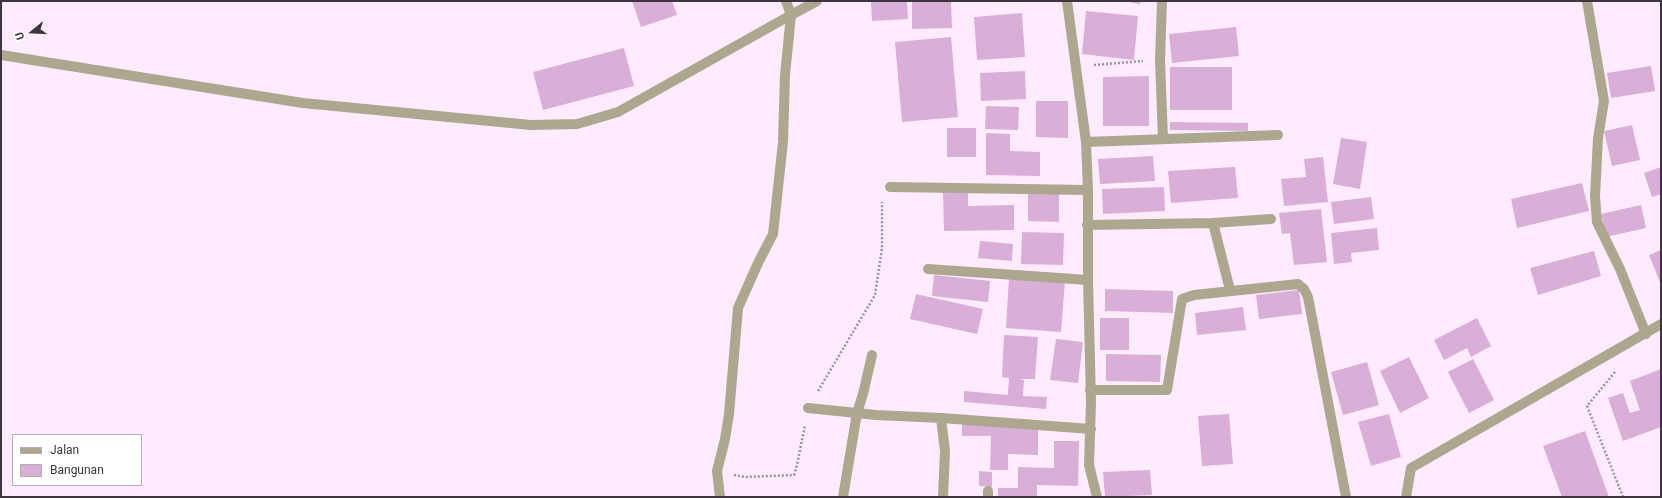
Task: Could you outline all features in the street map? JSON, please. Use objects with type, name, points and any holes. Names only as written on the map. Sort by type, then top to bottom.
[{"type":"street","points":[[720,497],[717,471],[725,439],[738,308],[773,234],[783,142],[785,74],[791,15],[786,1]]},
{"type":"street","points":[[1,55],[303,103],[531,126],[577,124],[618,112],[816,1]]},
{"type":"street","points":[[1067,1],[1086,142],[1091,429],[1089,465],[1097,497]]},
{"type":"street","points":[[1162,1],[1160,60],[1164,139]]},
{"type":"street","points":[[1587,1],[1604,101],[1598,138],[1595,196],[1597,222],[1620,269],[1646,334]]},
{"type":"street","points":[[1086,142],[1278,136]]},
{"type":"street","points":[[890,187],[1088,190]]},
{"type":"street","points":[[1087,225],[1213,223],[1271,219]]},
{"type":"street","points":[[1213,223],[1230,290]]},
{"type":"street","points":[[928,269],[1088,280]]},
{"type":"street","points":[[1090,390],[1167,390],[1182,298],[1194,294],[1298,284],[1304,289],[1308,297],[1346,497]]},
{"type":"street","points":[[1406,497],[1411,468],[1661,324]]},
{"type":"street","points":[[843,497],[857,413],[872,355]]},
{"type":"street","points":[[808,408],[876,415],[941,418],[1091,429]]},
{"type":"street","points":[[941,418],[945,451],[943,497]]},
{"type":"path","points":[[1075,66],[1160,60]]},
{"type":"path","points":[[717,471],[745,477],[794,475],[808,408],[875,295],[882,248],[882,196],[890,187]]},
{"type":"path","points":[[1616,370],[1587,406],[1623,497]]},
{"type":"building","points":[[632,1],[672,1],[677,15],[641,27]]},
{"type":"building","points":[[871,1],[907,1],[908,19],[872,21]]},
{"type":"building","points":[[912,1],[951,1],[952,28],[912,29]]},
{"type":"building","points":[[1123,1],[1141,1],[1140,4]]},
{"type":"building","points":[[1086,11],[1138,16],[1134,60],[1082,54]]},
{"type":"building","points":[[1022,13],[1025,57],[977,60],[974,17]]},
{"type":"building","points":[[1236,27],[1239,56],[1172,63],[1169,34]]},
{"type":"building","points":[[951,37],[958,117],[902,122],[895,42]]},
{"type":"building","points":[[624,48],[634,86],[543,110],[533,72]]},
{"type":"building","points":[[1651,66],[1655,91],[1611,98],[1607,73]]},
{"type":"building","points":[[1170,67],[1232,67],[1232,110],[1170,110]]},
{"type":"building","points":[[1025,71],[1026,99],[981,101],[980,73]]},
{"type":"building","points":[[1149,76],[1149,126],[1103,126],[1103,77]]},
{"type":"building","points":[[1036,101],[1068,101],[1068,138],[1036,137]]},
{"type":"building","points":[[986,106],[1019,107],[1018,130],[985,129]]},
{"type":"building","points":[[1170,122],[1248,123],[1248,131],[1170,130]]},
{"type":"building","points":[[1632,125],[1640,160],[1612,166],[1604,131]]},
{"type":"building","points":[[947,128],[976,128],[976,157],[947,157]]},
{"type":"building","points":[[986,133],[1010,134],[1010,151],[1040,152],[1040,176],[986,175]]},
{"type":"building","points":[[1341,138],[1367,142],[1360,189],[1333,184]]},
{"type":"building","points":[[1153,156],[1155,181],[1100,184],[1098,159]]},
{"type":"building","points":[[1323,157],[1328,202],[1284,206],[1281,179],[1306,177],[1304,159]]},
{"type":"building","points":[[1235,167],[1238,198],[1171,203],[1168,171]]},
{"type":"building","points":[[1661,167],[1661,194],[1652,197],[1644,173]]},
{"type":"building","points":[[1582,183],[1589,211],[1517,228],[1511,199]]},
{"type":"building","points":[[1164,187],[1165,211],[1103,214],[1102,189]]},
{"type":"building","points":[[968,191],[968,206],[1014,205],[1014,230],[944,231],[943,192]]},
{"type":"building","points":[[1028,193],[1059,193],[1059,222],[1028,221]]},
{"type":"building","points":[[1371,197],[1374,219],[1334,224],[1331,202]]},
{"type":"building","points":[[1641,205],[1646,228],[1606,237],[1601,214]]},
{"type":"building","points":[[1321,209],[1327,262],[1294,265],[1290,233],[1282,234],[1279,213]]},
{"type":"building","points":[[1377,228],[1379,250],[1351,253],[1352,262],[1334,264],[1331,233]]},
{"type":"building","points":[[1022,232],[1064,233],[1063,265],[1021,264]]},
{"type":"building","points":[[980,241],[1013,244],[1012,261],[978,258]]},
{"type":"building","points":[[1661,250],[1661,285],[1649,255]]},
{"type":"building","points":[[1594,251],[1601,276],[1538,295],[1530,268]]},
{"type":"building","points":[[934,275],[990,281],[988,302],[932,296]]},
{"type":"building","points":[[1009,277],[1065,281],[1061,332],[1006,328]]},
{"type":"building","points":[[1105,289],[1173,291],[1173,313],[1105,311]]},
{"type":"building","points":[[1299,290],[1302,314],[1259,319],[1256,295]]},
{"type":"building","points":[[916,294],[983,309],[977,334],[910,319]]},
{"type":"building","points":[[1243,307],[1246,330],[1197,335],[1195,313]]},
{"type":"building","points":[[1100,318],[1129,318],[1129,350],[1100,350]]},
{"type":"building","points":[[1477,318],[1491,346],[1471,357],[1467,348],[1444,360],[1434,340]]},
{"type":"building","points":[[1004,335],[1038,337],[1035,379],[1020,379],[1024,380],[1023,396],[1047,397],[1046,409],[964,402],[964,391],[1008,395],[1009,378],[1002,377]]},
{"type":"building","points":[[1056,339],[1083,342],[1078,383],[1050,380]]},
{"type":"building","points":[[1106,354],[1161,355],[1160,382],[1106,381]]},
{"type":"building","points":[[1409,357],[1429,398],[1400,413],[1380,371]]},
{"type":"building","points":[[1473,359],[1494,400],[1469,413],[1448,372]]},
{"type":"building","points":[[1367,362],[1379,405],[1343,415],[1331,372]]},
{"type":"building","points":[[1661,369],[1661,427],[1623,441],[1608,398],[1623,393],[1630,413],[1640,410],[1630,381]]},
{"type":"building","points":[[1229,414],[1233,464],[1202,466],[1198,416]]},
{"type":"building","points":[[1389,414],[1401,457],[1371,466],[1358,422]]},
{"type":"building","points":[[962,423],[1038,425],[1038,455],[1008,454],[1008,470],[990,470],[991,436],[962,436]]},
{"type":"building","points":[[1585,431],[1609,497],[1562,497],[1543,446]]},
{"type":"building","points":[[1054,441],[1079,441],[1078,486],[1037,485],[1037,497],[998,497],[998,488],[1018,488],[1018,467],[1054,468]]},
{"type":"building","points":[[1150,470],[1152,495],[1105,497],[1103,472]]},
{"type":"building","points":[[979,471],[992,472],[992,487],[979,486]]}]
